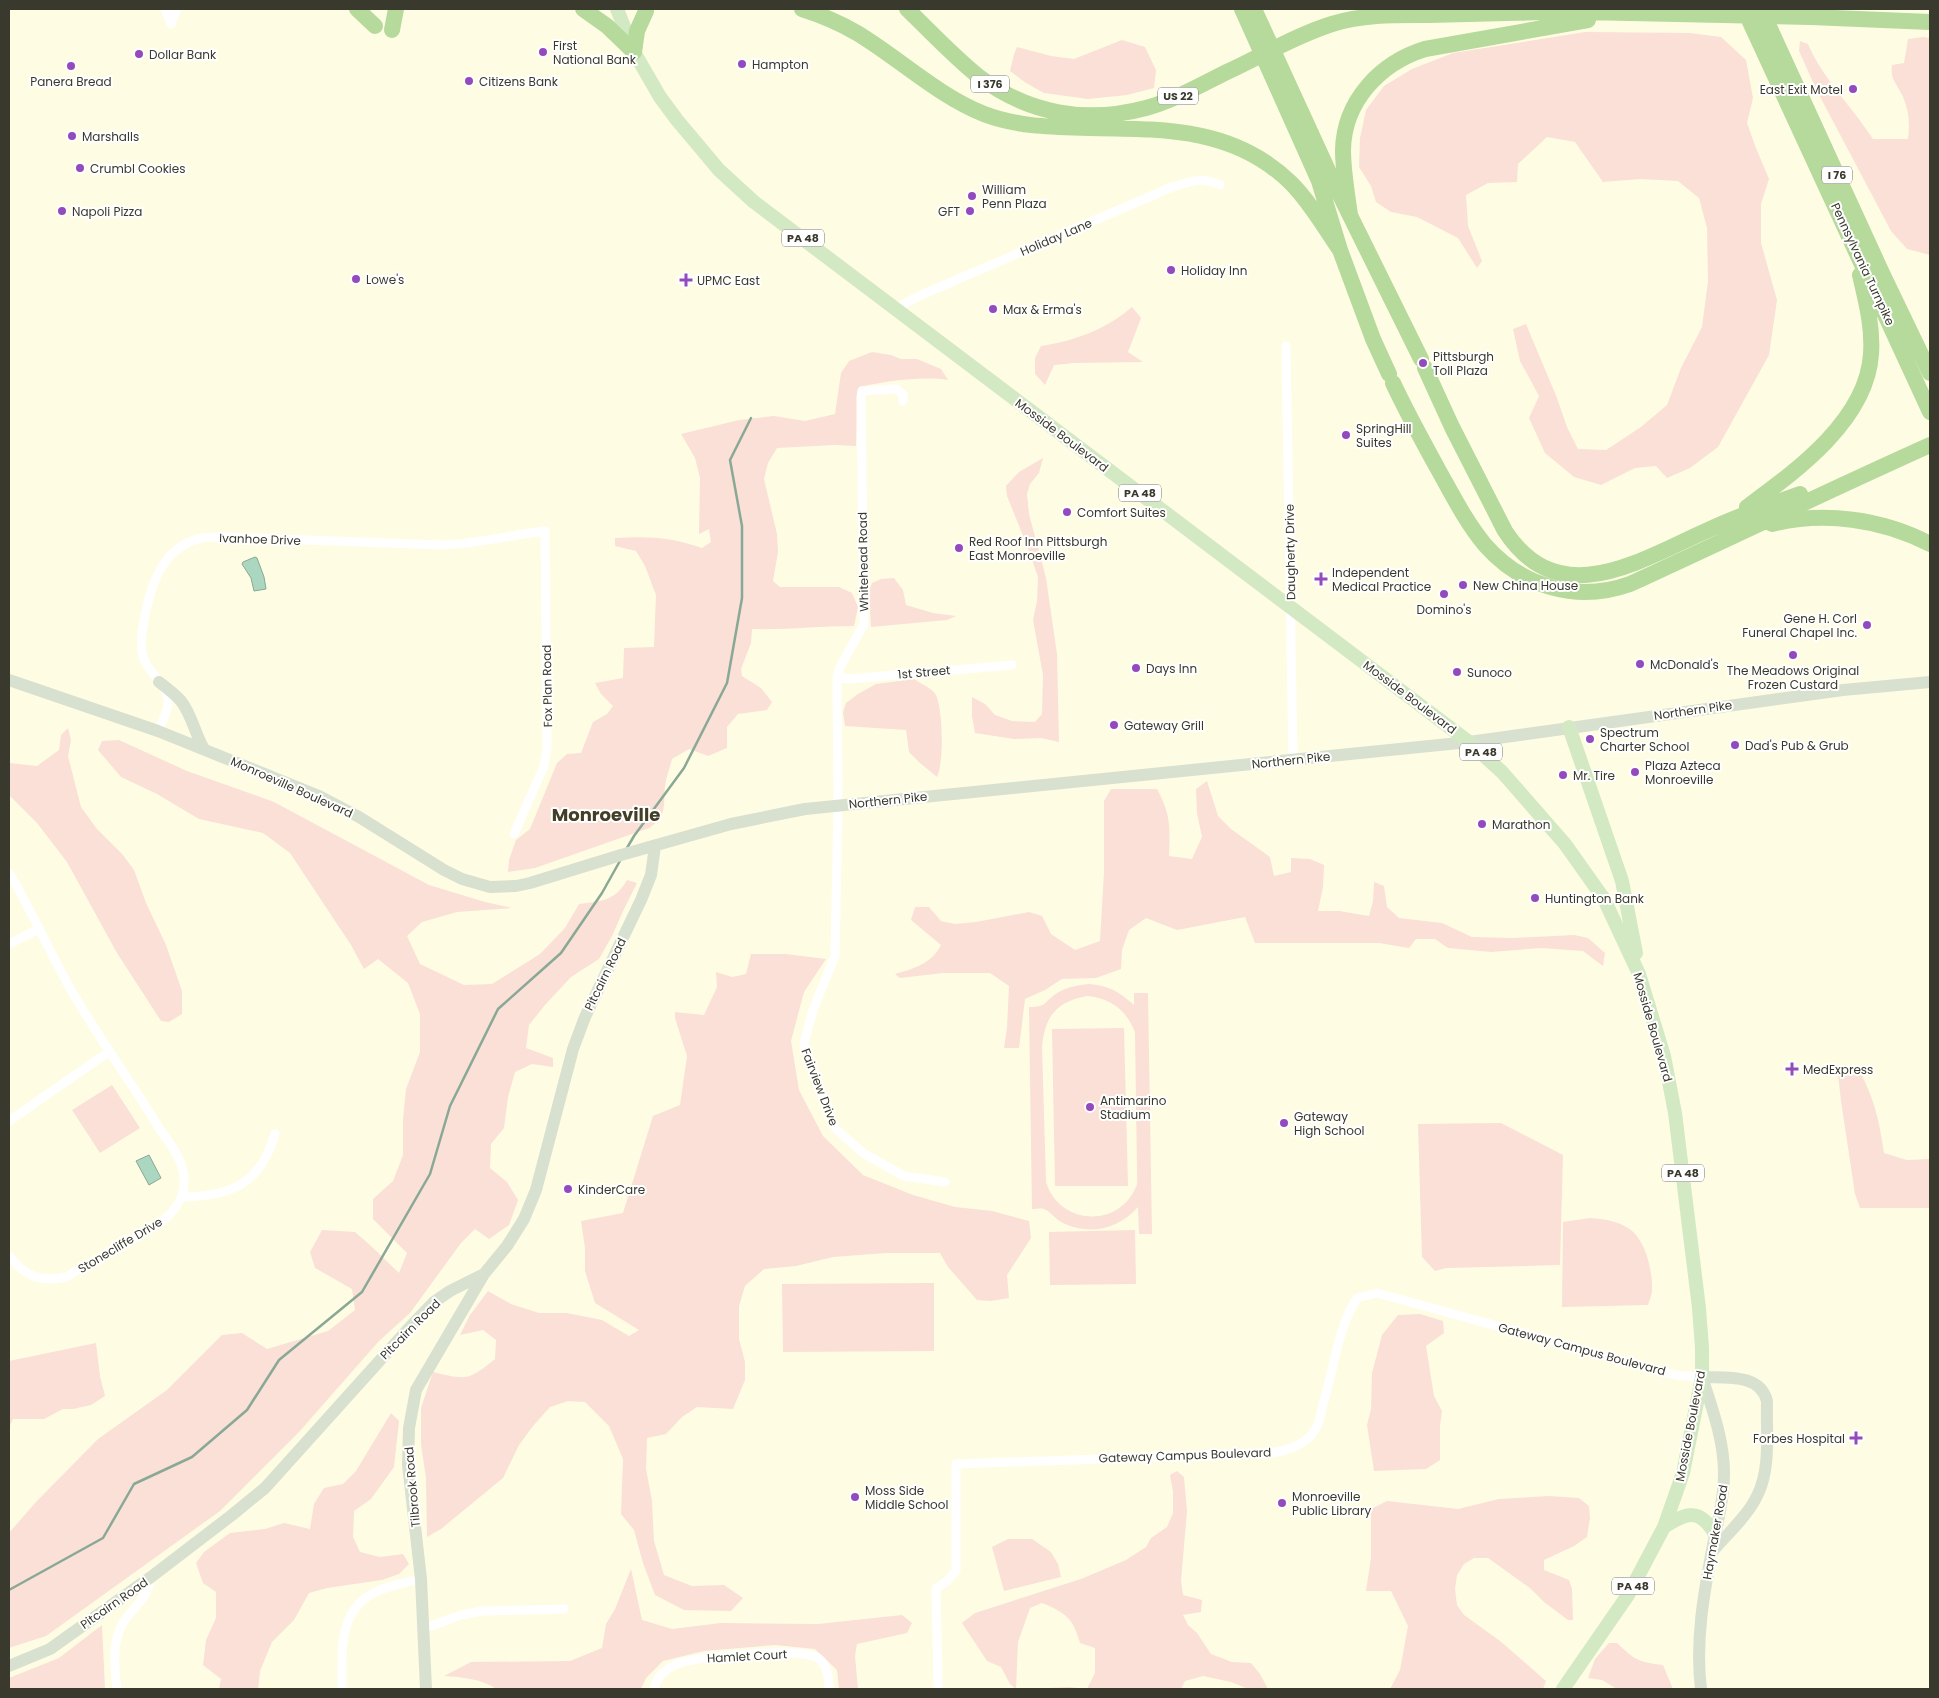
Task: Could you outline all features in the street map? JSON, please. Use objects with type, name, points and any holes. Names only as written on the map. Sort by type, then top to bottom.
[{"type":"highway","points":[[357,9],[375,26]]},
{"type":"highway","points":[[392,30],[396,9]]},
{"type":"highway","points":[[583,9],[607,26],[634,52]]},
{"type":"highway","points":[[802,9],[857,33],[962,104],[990,116],[1018,124],[1041,127],[1144,129],[1182,132],[1206,136],[1227,143],[1260,159],[1281,174],[1300,193],[1340,250]]},
{"type":"highway","name":"I 376","points":[[907,9],[968,68],[994,87],[1034,106],[1071,115]]},
{"type":"highway","points":[[1242,9],[1350,215],[1423,363],[1452,427],[1505,531],[1522,552],[1544,567],[1562,573],[1578,575],[1594,575],[1614,571],[1730,520],[1803,492],[1930,436]]},
{"type":"highway","points":[[1254,9],[1275,69],[1319,180],[1340,250],[1373,339],[1406,412],[1477,534],[1501,560],[1517,573],[1536,583],[1558,590],[1583,592],[1618,588],[1930,445]]},
{"type":"highway","points":[[1470,9],[1547,12]]},
{"type":"highway","name":"Pennsylvania Turnpike","points":[[1744,9],[1774,56],[1930,373]]},
{"type":"highway","name":"Pennsylvania Turnpike","points":[[1761,9],[1774,56],[1854,244],[1930,412]]},
{"type":"highway","points":[[634,52],[637,31],[647,10]]},
{"type":"highway","name":"US 22","points":[[1071,115],[1104,115],[1152,106],[1182,94],[1309,33],[1345,21],[1389,16],[1547,12],[1811,17],[1930,22]]},
{"type":"highway","points":[[1350,215],[1344,154],[1348,122],[1355,105],[1365,89],[1378,74],[1393,62],[1409,54],[1434,47],[1633,13]]},
{"type":"highway","points":[[1071,115],[1144,129]]},
{"type":"highway","points":[[1730,520],[1810,458],[1848,413],[1864,387],[1871,356],[1872,334],[1854,244]]},
{"type":"highway","points":[[1738,534],[1787,521],[1823,518],[1852,520],[1879,525],[1901,531],[1930,544]]},
{"type":"main road","name":"Mosside Boulevard","points":[[617,9],[634,52],[660,96],[677,120],[719,170],[754,202],[1469,742],[1502,772],[1565,844],[1604,899],[1639,974],[1664,1056],[1675,1113],[1699,1308],[1702,1377],[1683,1473],[1664,1527],[1628,1595],[1563,1689]]},
{"type":"main road","name":"Monroeville Boulevard","points":[[9,680],[158,731],[337,805],[444,870],[476,884],[496,887],[523,885],[654,846]]},
{"type":"main road","points":[[160,682],[175,695],[186,709],[196,736],[204,750]]},
{"type":"main road","name":"Northern Pike","points":[[654,846],[732,824],[804,809],[1469,742],[1843,690],[1930,682]]},
{"type":"main road","points":[[1569,727],[1622,881],[1639,974]]},
{"type":"main road","name":"Pitcairn Road","points":[[9,1666],[50,1649],[151,1577],[265,1488],[434,1302],[450,1291],[484,1274],[507,1246],[524,1219],[536,1190],[573,1049],[584,1017],[641,900],[651,875],[654,846]]},
{"type":"main road","name":"Tilbrook Road","points":[[426,1689],[421,1579],[408,1465],[409,1428],[416,1390],[484,1274]]},
{"type":"main road","points":[[1702,1377],[1746,1380],[1760,1387],[1765,1393],[1767,1402],[1766,1460],[1758,1494],[1746,1513],[1712,1552]]},
{"type":"main road","name":"Haymaker Road","points":[[1701,1689],[1700,1629],[1703,1600],[1722,1501],[1723,1463],[1716,1422],[1702,1377]]},
{"type":"main road","points":[[1664,1527],[1679,1518],[1695,1515],[1707,1521],[1715,1534]]},
{"type":"main road","points":[[1700,1670],[1709,1689]]},
{"type":"street","points":[[165,9],[171,24],[177,9]]},
{"type":"street","name":"Holiday Lane","points":[[896,308],[919,296],[1172,187],[1199,180],[1208,180],[1220,185]]},
{"type":"street","name":"Daugherty Drive","points":[[1286,346],[1293,759]]},
{"type":"street","name":"Whitehead Road","points":[[838,806],[837,677],[840,667],[864,624],[862,391],[897,389],[903,395],[903,401]]},
{"type":"street","name":"Ivanhoe Drive","points":[[158,731],[168,702],[167,694],[144,662],[142,631],[157,572],[164,562],[179,548],[192,541],[202,538],[224,537],[441,545],[476,543],[515,534],[544,531]]},
{"type":"street","name":"Fox Plan Road","points":[[514,834],[544,766],[547,748],[544,531]]},
{"type":"street","name":"1st Street","points":[[837,677],[850,680],[1012,665]]},
{"type":"street","name":"Fairview Drive","points":[[838,806],[835,956],[813,1010],[804,1043],[818,1086],[836,1129],[863,1153],[904,1176],[945,1182]]},
{"type":"street","points":[[9,873],[78,1001],[177,1157],[183,1172],[184,1189],[182,1198],[220,1194],[234,1189],[246,1181],[265,1161],[275,1134]]},
{"type":"street","points":[[9,944],[39,929]]},
{"type":"street","points":[[9,1121],[110,1051]]},
{"type":"street","name":"Stonecliffe Drive","points":[[9,1256],[19,1268],[28,1274],[53,1280],[66,1277],[160,1223],[178,1207],[182,1198]]},
{"type":"street","name":"Gateway Campus Boulevard","points":[[938,1689],[936,1588],[946,1582],[956,1571],[956,1464],[1268,1453],[1302,1444],[1315,1430],[1330,1383],[1347,1313],[1357,1298],[1377,1293],[1675,1375],[1702,1377]]},
{"type":"street","points":[[118,1689],[114,1651],[118,1632],[127,1617],[140,1604],[148,1590],[151,1577]]},
{"type":"street","points":[[342,1689],[342,1648],[344,1631],[349,1617],[357,1606],[378,1590],[421,1579]]},
{"type":"street","points":[[423,1629],[461,1615],[483,1611],[564,1609]]},
{"type":"street","name":"Hamlet Court","points":[[654,1689],[660,1676],[680,1663],[714,1656],[792,1653],[819,1658],[829,1676],[829,1689]]},
{"type":"shaded area","points":[[1585,32],[1690,33],[1721,37],[1746,60],[1753,98],[1747,123],[1769,179],[1761,204],[1761,243],[1777,300],[1769,355],[1718,447],[1690,468],[1667,478],[1656,466],[1635,468],[1601,485],[1574,477],[1545,453],[1529,418],[1539,396],[1520,361],[1513,329],[1526,324],[1567,427],[1578,449],[1606,450],[1641,427],[1667,405],[1681,368],[1702,327],[1708,281],[1707,228],[1699,198],[1678,181],[1640,179],[1603,182],[1575,142],[1547,137],[1518,164],[1517,182],[1488,183],[1466,195],[1468,226],[1482,261],[1477,268],[1458,238],[1417,217],[1391,212],[1376,202],[1371,186],[1359,167],[1360,138],[1366,110],[1384,86],[1412,69],[1453,53]]},
{"type":"shaded area","points":[[1930,38],[1930,255],[1907,249],[1891,231],[1817,91],[1799,51],[1800,41],[1808,44],[1829,81],[1873,139],[1908,139],[1908,112],[1893,78],[1892,65],[1904,63],[1908,39]]},
{"type":"shaded area","points":[[1122,40],[1145,47],[1156,70],[1154,88],[1127,95],[1088,99],[1044,93],[1010,71],[1017,47],[1051,56],[1074,59]]},
{"type":"shaded area","points":[[1132,307],[1141,318],[1128,352],[1143,362],[1054,365],[1045,385],[1035,374],[1035,358],[1041,346],[1066,341],[1090,333],[1112,322]]},
{"type":"shaded area","points":[[872,352],[891,355],[901,359],[917,359],[941,369],[948,380],[904,380],[859,387],[857,394],[856,446],[834,445],[777,448],[768,463],[764,479],[777,534],[778,552],[773,581],[780,587],[839,587],[852,593],[858,607],[854,626],[752,629],[751,643],[741,669],[742,676],[761,688],[772,702],[767,710],[738,714],[727,727],[727,748],[708,756],[689,749],[672,759],[666,783],[662,814],[655,824],[649,828],[535,868],[508,872],[509,860],[516,840],[530,829],[557,763],[567,754],[581,753],[593,722],[607,714],[613,706],[601,694],[595,683],[623,678],[624,648],[654,647],[656,595],[645,566],[636,551],[615,546],[615,538],[659,538],[702,548],[711,542],[709,529],[699,534],[700,478],[695,458],[681,434],[739,420],[774,416],[805,421],[835,414],[841,373],[849,361]]},
{"type":"shaded area","points":[[1043,458],[1039,473],[1030,484],[1027,494],[1029,514],[1046,578],[1057,654],[1059,742],[1041,738],[1014,739],[975,733],[972,716],[972,697],[985,704],[995,715],[1012,721],[1035,722],[1042,714],[1043,675],[1033,620],[1037,601],[1038,577],[1007,496],[1006,486],[1019,472]]},
{"type":"shaded area","points":[[255,557],[264,577],[266,589],[254,591],[251,578],[242,564]]},
{"type":"shaded area","points":[[894,578],[903,590],[906,605],[933,613],[956,616],[947,620],[871,627],[869,590],[872,583],[881,579]]},
{"type":"shaded area","points":[[914,679],[932,690],[938,702],[942,749],[937,777],[909,752],[906,730],[845,726],[843,712],[846,703],[858,694],[876,684]]},
{"type":"shaded area","points":[[68,728],[71,740],[68,756],[81,807],[97,829],[123,855],[134,870],[146,903],[166,945],[182,991],[182,1014],[169,1022],[161,1021],[117,953],[67,862],[37,823],[9,795],[9,763],[37,766],[59,750],[61,735]]},
{"type":"shaded area","points":[[119,740],[187,771],[274,802],[429,885],[512,908],[457,912],[422,922],[407,936],[420,964],[464,985],[492,984],[540,954],[565,928],[579,904],[601,901],[613,896],[627,880],[637,883],[599,959],[571,977],[529,1025],[526,1048],[553,1058],[553,1067],[532,1064],[515,1072],[508,1097],[504,1128],[491,1144],[490,1168],[507,1182],[518,1200],[509,1225],[489,1239],[475,1229],[461,1243],[410,1313],[379,1341],[299,1432],[220,1511],[46,1636],[9,1648],[9,1533],[35,1503],[98,1439],[167,1390],[222,1335],[242,1333],[267,1349],[328,1331],[355,1310],[352,1289],[315,1268],[310,1252],[322,1230],[355,1232],[399,1273],[407,1253],[373,1219],[373,1199],[393,1181],[403,1155],[403,1120],[406,1089],[420,1052],[420,1014],[408,983],[378,959],[364,969],[351,945],[290,853],[263,833],[199,819],[157,794],[121,777],[98,750],[102,741]]},
{"type":"shaded area","points":[[1207,781],[1218,816],[1231,829],[1270,857],[1274,876],[1291,872],[1291,858],[1310,859],[1324,865],[1323,887],[1318,911],[1339,911],[1369,916],[1373,901],[1374,882],[1384,886],[1387,907],[1399,918],[1442,923],[1472,937],[1513,938],[1574,935],[1588,938],[1605,953],[1603,966],[1583,951],[1541,948],[1491,952],[1448,948],[1435,939],[1416,939],[1409,948],[1379,943],[1255,943],[1245,917],[1177,930],[1146,918],[1129,930],[1122,950],[1121,969],[1096,978],[1062,979],[1045,990],[1025,999],[1019,1048],[1004,1048],[1009,986],[990,973],[943,973],[900,978],[895,974],[928,961],[941,945],[911,920],[915,907],[929,907],[941,921],[955,924],[1029,912],[1042,916],[1051,934],[1075,950],[1100,941],[1104,872],[1104,801],[1111,789],[1157,789],[1165,806],[1169,821],[1169,856],[1192,859],[1202,837],[1197,813],[1196,789]]},
{"type":"shaded area","points":[[751,954],[786,954],[826,959],[804,992],[791,1041],[799,1090],[823,1136],[863,1175],[913,1195],[955,1207],[992,1211],[1029,1221],[1031,1238],[1007,1275],[1009,1298],[991,1301],[977,1300],[948,1267],[940,1253],[886,1253],[833,1257],[796,1266],[764,1269],[745,1286],[739,1306],[739,1339],[745,1362],[745,1380],[733,1409],[697,1407],[682,1417],[666,1434],[647,1438],[646,1469],[652,1501],[654,1541],[664,1575],[692,1586],[724,1585],[743,1598],[731,1611],[684,1610],[655,1595],[643,1563],[634,1530],[621,1514],[623,1459],[609,1426],[585,1402],[568,1401],[550,1407],[519,1445],[503,1478],[441,1529],[427,1537],[426,1478],[421,1444],[421,1408],[433,1372],[466,1377],[479,1371],[495,1359],[496,1340],[483,1330],[460,1335],[470,1315],[488,1291],[511,1304],[539,1313],[567,1313],[602,1320],[629,1336],[639,1330],[595,1303],[585,1271],[585,1248],[581,1221],[623,1213],[653,1116],[680,1105],[687,1056],[675,1018],[675,1012],[704,1015],[717,987],[716,972],[732,977],[746,974]]},
{"type":"shaded area","points":[[1089,984],[1108,988],[1119,993],[1134,1005],[1134,993],[1148,993],[1152,1234],[1139,1234],[1138,1207],[1122,1221],[1104,1228],[1094,1229],[1073,1227],[1060,1222],[1044,1209],[1032,1209],[1029,1007],[1043,1005],[1061,991]],"holes":[[[1087,996],[1096,997],[1117,1006],[1127,1017],[1135,1032],[1137,1182],[1127,1201],[1116,1210],[1103,1215],[1089,1216],[1075,1214],[1063,1207],[1053,1196],[1046,1182],[1042,1047],[1046,1027],[1054,1012],[1067,1002]]]},
{"type":"shaded area","name":"Antimarino Stadium","points":[[1124,1028],[1128,1186],[1055,1186],[1052,1029]]},
{"type":"shaded area","points":[[1859,1070],[1876,1110],[1884,1153],[1907,1160],[1930,1159],[1930,1208],[1860,1208],[1855,1194],[1838,1074]]},
{"type":"shaded area","points":[[112,1085],[140,1128],[100,1153],[72,1110]]},
{"type":"shaded area","points":[[1501,1123],[1563,1155],[1560,1265],[1446,1268],[1435,1271],[1422,1257],[1418,1124]]},
{"type":"shaded area","points":[[149,1155],[161,1178],[149,1185],[136,1161]]},
{"type":"shaded area","points":[[1590,1218],[1622,1224],[1631,1230],[1641,1242],[1648,1258],[1652,1283],[1652,1293],[1648,1305],[1562,1307],[1563,1222]]},
{"type":"shaded area","points":[[1135,1230],[1136,1284],[1050,1285],[1049,1232]]},
{"type":"shaded area","points":[[934,1283],[934,1351],[783,1352],[782,1284]]},
{"type":"shaded area","points":[[1420,1314],[1443,1321],[1444,1333],[1426,1346],[1434,1396],[1442,1411],[1440,1460],[1426,1469],[1374,1471],[1367,1425],[1371,1409],[1372,1373],[1382,1335],[1398,1315]]},
{"type":"shaded area","points":[[96,1343],[100,1376],[105,1396],[91,1405],[63,1409],[44,1419],[13,1419],[9,1428],[9,1361]]},
{"type":"shaded area","points":[[391,1413],[399,1421],[394,1467],[371,1499],[354,1511],[353,1537],[360,1552],[380,1557],[403,1554],[409,1564],[399,1574],[382,1580],[327,1588],[309,1593],[294,1620],[272,1642],[260,1671],[258,1689],[219,1689],[221,1679],[203,1665],[206,1640],[216,1618],[216,1592],[203,1583],[196,1563],[204,1552],[230,1533],[265,1529],[284,1523],[310,1529],[314,1504],[324,1488],[343,1484],[356,1471]]},
{"type":"shaded area","points":[[1177,1471],[1184,1477],[1187,1511],[1181,1581],[1183,1595],[1202,1600],[1201,1612],[1183,1615],[1188,1625],[1197,1633],[1211,1654],[1232,1662],[1251,1663],[1260,1674],[1268,1689],[1248,1689],[1231,1682],[1203,1676],[1185,1681],[1181,1689],[1087,1689],[1095,1673],[1095,1648],[1080,1643],[1071,1622],[1063,1613],[1042,1603],[1030,1608],[1018,1642],[1016,1689],[1010,1684],[1001,1667],[987,1661],[962,1623],[975,1613],[1081,1579],[1126,1560],[1146,1547],[1151,1538],[1167,1527],[1173,1513],[1173,1492],[1170,1475]]},
{"type":"shaded area","points":[[1549,1496],[1579,1498],[1589,1506],[1590,1518],[1587,1537],[1574,1546],[1544,1560],[1544,1570],[1569,1580],[1572,1589],[1573,1620],[1568,1620],[1544,1602],[1530,1588],[1488,1558],[1474,1558],[1464,1564],[1457,1575],[1455,1589],[1457,1605],[1464,1615],[1500,1641],[1546,1681],[1543,1689],[1390,1689],[1400,1670],[1408,1626],[1391,1591],[1366,1591],[1371,1558],[1371,1509],[1387,1501],[1458,1509],[1499,1499]]},
{"type":"shaded area","points":[[1008,1539],[1032,1539],[1051,1552],[1058,1564],[1061,1577],[1004,1591],[992,1547]]},
{"type":"shaded area","points":[[631,1569],[642,1620],[672,1629],[721,1623],[818,1624],[902,1615],[912,1623],[907,1633],[857,1644],[855,1656],[858,1689],[839,1689],[837,1670],[815,1649],[775,1645],[704,1651],[663,1661],[646,1678],[641,1689],[496,1689],[478,1681],[444,1676],[471,1662],[570,1661],[602,1648],[606,1624],[615,1609]]},
{"type":"shaded area","points":[[102,1625],[105,1689],[9,1689],[9,1678],[59,1658]]},
{"type":"shaded area","points":[[1609,1643],[1617,1643],[1637,1659],[1663,1665],[1673,1689],[1617,1689],[1602,1680],[1588,1678],[1595,1659]]},
{"type":"shaded area","points":[[1069,1687],[1087,1689],[1047,1689]]},
{"type":"waterway","points":[[627,848],[684,768],[727,683],[742,598],[742,526],[730,460],[751,418]]},
{"type":"waterway","points":[[9,1590],[103,1538],[134,1484],[192,1457],[247,1410],[279,1360],[362,1292],[430,1174],[450,1106],[498,1009],[561,953],[602,893],[621,859]]},
{"type":"place","name":"First National Bank","points":[[543,52]]},
{"type":"place","name":"Dollar Bank","points":[[139,54]]},
{"type":"place","name":"Hampton","points":[[742,64]]},
{"type":"place","name":"Panera Bread","points":[[71,66]]},
{"type":"place","name":"Citizens Bank","points":[[469,81]]},
{"type":"place","name":"East Exit Motel","points":[[1853,89]]},
{"type":"place","name":"Marshalls","points":[[72,136]]},
{"type":"place","name":"Crumbl Cookies","points":[[80,168]]},
{"type":"place","name":"William Penn Plaza","points":[[972,196]]},
{"type":"place","name":"Napoli Pizza","points":[[62,211]]},
{"type":"place","name":"GFT","points":[[970,211]]},
{"type":"place","name":"Holiday Inn","points":[[1171,270]]},
{"type":"place","name":"Lowe's","points":[[356,279]]},
{"type":"place","name":"UPMC East","points":[[686,280]]},
{"type":"place","name":"Max & Erma's","points":[[993,309]]},
{"type":"place","name":"Pittsburgh Toll Plaza","points":[[1423,363]]},
{"type":"place","name":"SpringHill Suites","points":[[1346,435]]},
{"type":"place","name":"Comfort Suites","points":[[1067,512]]},
{"type":"place","name":"Red Roof Inn Pittsburgh East Monroeville","points":[[959,548]]},
{"type":"place","name":"Independent Medical Practice","points":[[1321,579]]},
{"type":"place","name":"New China House","points":[[1463,585]]},
{"type":"place","name":"Domino's","points":[[1444,594]]},
{"type":"place","name":"Gene H. Corl Funeral Chapel Inc.","points":[[1867,625]]},
{"type":"place","name":"The Meadows Original Frozen Custard","points":[[1793,655]]},
{"type":"place","name":"McDonald's","points":[[1640,664]]},
{"type":"place","name":"Days Inn","points":[[1136,668]]},
{"type":"place","name":"Sunoco","points":[[1457,672]]},
{"type":"place","name":"Gateway Grill","points":[[1114,725]]},
{"type":"place","name":"Spectrum Charter School","points":[[1590,739]]},
{"type":"place","name":"Dad's Pub & Grub","points":[[1735,745]]},
{"type":"place","name":"Plaza Azteca Monroeville","points":[[1635,772]]},
{"type":"place","name":"Mr. Tire","points":[[1563,775]]},
{"type":"place","name":"Marathon","points":[[1482,824]]},
{"type":"place","name":"Huntington Bank","points":[[1535,898]]},
{"type":"place","name":"MedExpress","points":[[1792,1069]]},
{"type":"place","name":"Antimarino Stadium","points":[[1090,1107]]},
{"type":"place","name":"Gateway High School","points":[[1284,1123]]},
{"type":"place","name":"KinderCare","points":[[568,1189]]},
{"type":"place","name":"Forbes Hospital","points":[[1856,1438]]},
{"type":"place","name":"Moss Side Middle School","points":[[855,1497]]},
{"type":"place","name":"Monroeville Public Library","points":[[1282,1503]]},
{"type":"district","name":"Monroeville","points":[[606,814]]}]
